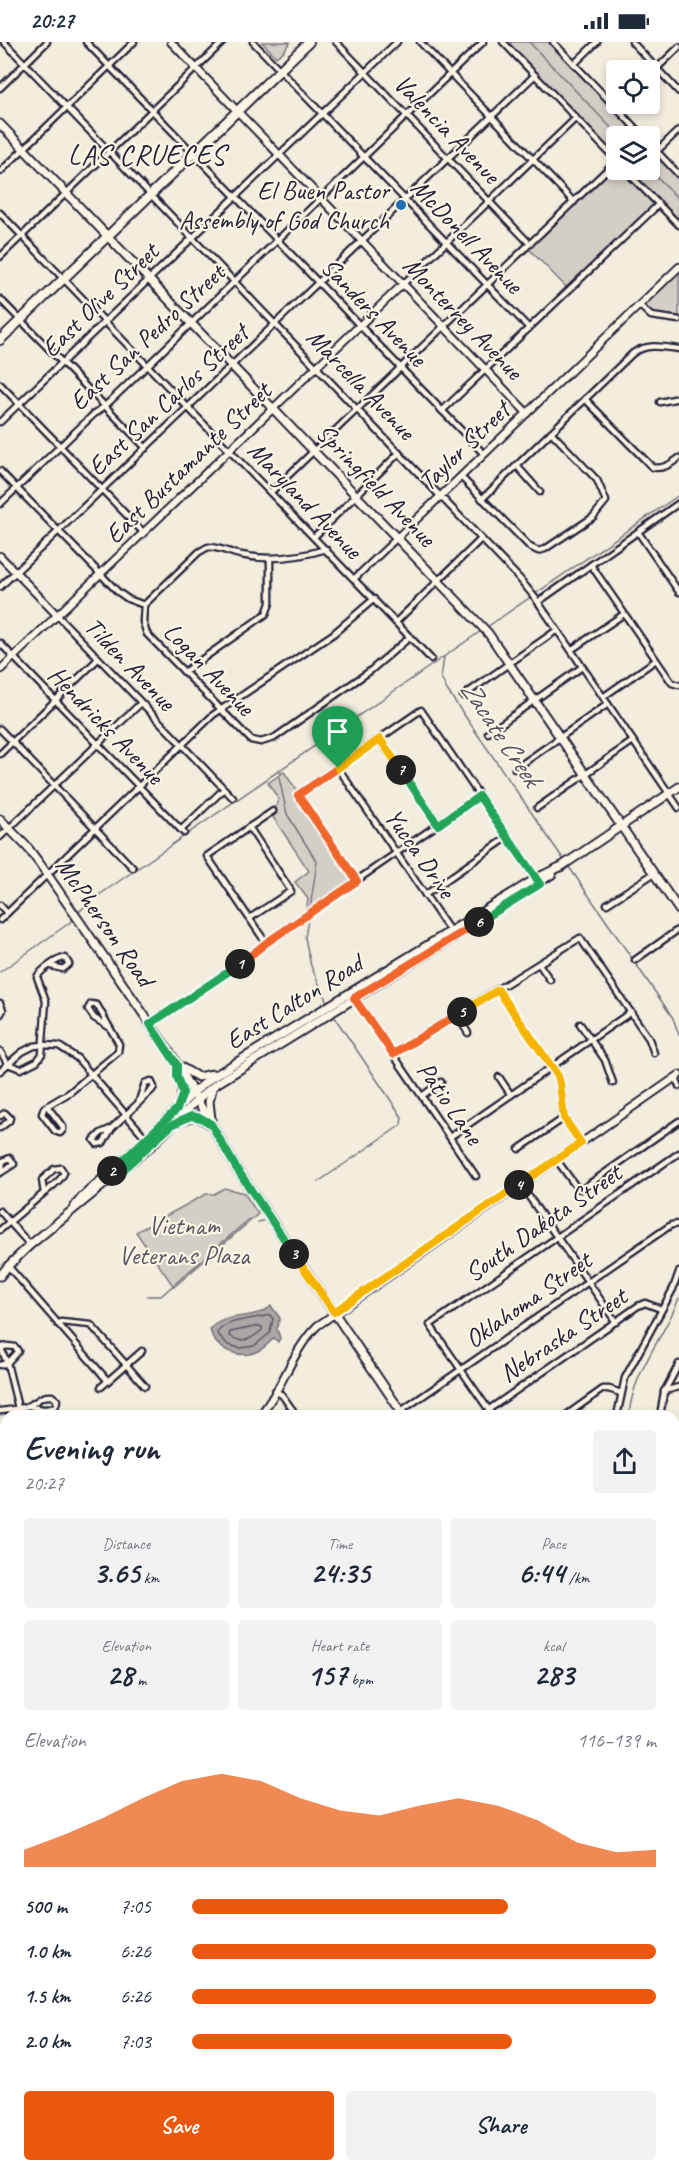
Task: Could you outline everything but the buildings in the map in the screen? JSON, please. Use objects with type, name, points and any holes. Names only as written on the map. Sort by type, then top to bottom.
[{"type":"main road","points":[[0,340],[309,42]]},
{"type":"main road","name":"Springfield Avenue","points":[[0,124],[482,626],[510,663],[679,910]]},
{"type":"main road","name":"East Calton Road","points":[[149,1142],[177,1109],[253,1061],[268,1047],[562,867],[679,787]]},
{"type":"main road","name":"McPherson Road","points":[[0,819],[28,848],[150,1024],[196,1096],[235,1166],[400,1410]]},
{"type":"main road","name":"East Calton Road","points":[[0,1276],[4,1267],[149,1142],[172,1125],[196,1096],[223,1071],[253,1052],[268,1047]]},
{"type":"main road","points":[[253,1052],[253,1061]]},
{"type":"main road","points":[[177,1109],[183,1093],[177,1077],[177,1065],[198,1077],[223,1071]]},
{"type":"main road","points":[[211,1124],[209,1096],[216,1084]]},
{"type":"main road","points":[[172,1125],[191,1116],[201,1118],[211,1124]]},
{"type":"street","name":"Marcella Avenue","points":[[4,42],[530,591],[679,808]]},
{"type":"street","points":[[0,88],[47,42]]},
{"type":"street","name":"Sanders Avenue","points":[[86,42],[484,454]]},
{"type":"street","points":[[0,172],[134,42]]},
{"type":"street","name":"Monterrey Avenue","points":[[171,42],[527,413]]},
{"type":"street","points":[[0,257],[223,42]]},
{"type":"street","name":"McDonell Avenue","points":[[253,42],[529,328]]},
{"type":"street","name":"Valencia Avenue","points":[[336,42],[530,244]]},
{"type":"street","name":"East Olive Street","points":[[0,422],[397,42]]},
{"type":"street","points":[[420,42],[573,202]]},
{"type":"street","name":"East San Pedro Street","points":[[0,504],[191,324],[483,42]]},
{"type":"street","points":[[502,42],[606,150]]},
{"type":"street","points":[[553,42],[606,95]]},
{"type":"street","points":[[574,64],[597,42]]},
{"type":"street","points":[[632,42],[649,60]]},
{"type":"street","points":[[660,64],[679,47]]},
{"type":"street","points":[[660,72],[679,92]]},
{"type":"street","name":"East San Carlos Street","points":[[0,587],[535,75]]},
{"type":"street","points":[[624,114],[634,126]]},
{"type":"street","points":[[403,284],[576,118]]},
{"type":"street","points":[[660,148],[679,130]]},
{"type":"street","points":[[660,154],[679,175]]},
{"type":"street","points":[[271,492],[606,171]]},
{"type":"street","points":[[635,180],[679,225]]},
{"type":"street","points":[[442,411],[659,204]]},
{"type":"street","name":"Maryland Avenue","points":[[0,213],[432,659]]},
{"type":"street","name":"Taylor Street","points":[[354,579],[679,267]]},
{"type":"street","name":"East Bustamante Street","points":[[0,670],[403,284]]},
{"type":"street","points":[[0,299],[146,448]]},
{"type":"street","points":[[639,305],[651,316],[679,321]]},
{"type":"street","points":[[482,499],[633,352],[645,347],[679,349]]},
{"type":"street","points":[[0,384],[143,532]]},
{"type":"street","points":[[660,402],[679,398]]},
{"type":"street","points":[[585,399],[652,467],[664,467],[679,458]]},
{"type":"street","points":[[461,477],[523,541],[537,551],[552,546],[593,517],[606,501],[597,480],[551,432]]},
{"type":"street","points":[[314,537],[399,453]]},
{"type":"street","points":[[517,466],[540,492]]},
{"type":"street","name":"Logan Avenue","points":[[0,471],[122,596],[144,605],[142,618],[145,630],[251,740],[261,742],[274,738],[370,671],[410,637]]},
{"type":"street","points":[[537,601],[679,504]]},
{"type":"street","points":[[638,532],[679,592]]},
{"type":"street","points":[[396,622],[481,539]]},
{"type":"street","points":[[144,605],[199,552],[208,547],[244,556],[270,559],[304,556],[326,549]]},
{"type":"street","name":"Tilden Avenue","points":[[0,556],[233,798]]},
{"type":"street","points":[[184,672],[266,614],[270,603],[270,559]]},
{"type":"street","points":[[591,566],[656,660],[672,682],[677,685]]},
{"type":"street","points":[[0,920],[220,710],[333,634],[374,599]]},
{"type":"street","points":[[571,650],[624,614]]},
{"type":"street","points":[[463,696],[557,630]]},
{"type":"street","name":"Hendricks Avenue","points":[[0,643],[182,832],[224,789]]},
{"type":"street","points":[[0,754],[98,659]]},
{"type":"street","points":[[603,697],[656,660]]},
{"type":"street","points":[[488,733],[582,667]]},
{"type":"street","points":[[0,837],[141,703]]},
{"type":"street","points":[[514,769],[608,704]]},
{"type":"street","points":[[357,881],[298,795],[421,710],[538,881]]},
{"type":"street","points":[[0,729],[134,868]]},
{"type":"street","points":[[380,739],[438,825]]},
{"type":"street","points":[[537,808],[633,741]]},
{"type":"street","name":"Yucca Drive","points":[[338,768],[452,934]]},
{"type":"street","points":[[150,1024],[479,796]]},
{"type":"street","points":[[266,943],[207,856],[273,811]]},
{"type":"street","points":[[249,828],[291,891],[250,918]]},
{"type":"street","points":[[425,895],[508,837]]},
{"type":"street","points":[[607,904],[653,874]]},
{"type":"street","points":[[0,905],[7,913]]},
{"type":"street","points":[[635,960],[679,929]]},
{"type":"street","points":[[393,1054],[580,938],[650,1039],[654,1053]]},
{"type":"street","points":[[539,964],[550,980]]},
{"type":"street","points":[[0,1051],[8,1064],[16,1068],[26,1067],[37,1061],[42,1054],[46,1001],[37,977],[39,973],[51,966]]},
{"type":"street","points":[[498,990],[560,1083],[564,1118],[581,1143]]},
{"type":"street","name":"Patio Lane","points":[[352,996],[476,1176]]},
{"type":"street","points":[[0,1003],[3,1010],[0,1015]]},
{"type":"street","points":[[47,1106],[63,1126],[60,1133],[55,1131],[42,1114],[44,1107],[69,1093],[118,1052],[119,1044],[97,1005],[91,1004],[88,1010],[90,1014],[109,1027]]},
{"type":"street","points":[[450,1137],[631,1012]]},
{"type":"street","points":[[457,1015],[468,1033]]},
{"type":"street","points":[[580,1024],[604,1060],[613,1083]]},
{"type":"street","points":[[0,1071],[22,1052],[44,1045],[59,1047],[67,1051],[91,1074],[149,1142]]},
{"type":"street","points":[[263,1410],[303,1341],[334,1312],[677,1076],[679,1086]]},
{"type":"street","points":[[499,1077],[511,1095]]},
{"type":"street","points":[[422,1096],[441,1082]]},
{"type":"street","points":[[112,1128],[139,1101]]},
{"type":"street","points":[[0,1116],[5,1113],[10,1118],[0,1128]]},
{"type":"street","points":[[519,1149],[564,1118]]},
{"type":"street","points":[[556,1159],[577,1188],[582,1189],[679,1121]]},
{"type":"street","name":"South Dakota Street","points":[[461,1370],[430,1325],[679,1153]]},
{"type":"street","points":[[0,1230],[9,1222],[44,1193],[63,1177],[64,1173],[60,1168],[54,1169],[42,1180],[44,1193]]},
{"type":"street","points":[[520,1184],[616,1322]]},
{"type":"street","points":[[0,1211],[30,1245]]},
{"type":"street","name":"Oklahoma Street","points":[[408,1410],[461,1370],[588,1282],[671,1225],[679,1224]]},
{"type":"street","points":[[4,1267],[108,1381]]},
{"type":"street","points":[[618,1410],[630,1366],[673,1289],[679,1272]]},
{"type":"street","name":"Nebraska Street","points":[[488,1410],[645,1303],[661,1309]]},
{"type":"street","points":[[58,1324],[61,1322],[91,1325],[145,1386]]},
{"type":"street","points":[[0,1365],[7,1363],[18,1351],[15,1347],[0,1347],[7,1363],[18,1408]]},
{"type":"street","points":[[101,1387],[142,1352]]},
{"type":"street","points":[[661,1410],[664,1392],[679,1364]]},
{"type":"street","points":[[461,1370],[488,1410]]},
{"type":"street","points":[[664,1392],[679,1387]]},
{"type":"street","points":[[573,1410],[603,1389],[621,1393]]},
{"type":"street","points":[[275,1391],[287,1401],[293,1410]]},
{"type":"street","points":[[6,1410],[29,1406],[52,1408],[56,1405],[57,1400],[47,1395],[29,1406]]},
{"type":"green space","points":[[262,42],[290,42],[276,57]]},
{"type":"green space","points":[[507,42],[550,42],[606,101],[606,114],[618,114],[630,126],[606,126],[606,146]]},
{"type":"green space","points":[[660,158],[679,178],[679,221],[639,180],[660,180]]},
{"type":"green space","points":[[606,175],[606,180],[631,180],[655,205],[568,289],[529,249]]},
{"type":"green space","points":[[679,272],[679,318],[661,316],[649,311],[646,304]]},
{"type":"green space","points":[[284,772],[298,792],[295,797],[352,878],[306,911],[308,899],[295,882],[309,871],[273,817],[277,813],[276,807],[279,800],[268,783]]},
{"type":"green space","name":"Vietnam Veterans Plaza","points":[[224,1188],[244,1193],[258,1214],[174,1287],[136,1232],[206,1194],[214,1194]]},
{"type":"water","points":[[271,1306],[280,1318],[277,1329],[280,1338],[278,1342],[274,1338],[260,1350],[245,1354],[229,1352],[217,1343],[210,1329],[217,1323],[264,1311]]},
{"type":"waterway","name":"Zacate Creek","points":[[529,42],[609,126]]},
{"type":"waterway","name":"Zacate Creek","points":[[660,180],[679,200]]},
{"type":"waterway","name":"Zacate Creek","points":[[487,627],[679,495]]},
{"type":"waterway","points":[[77,914],[89,902],[481,631]]},
{"type":"waterway","name":"Zacate Creek","points":[[444,657],[441,678],[447,690],[564,860]]},
{"type":"waterway","points":[[281,771],[279,778],[287,814],[317,862],[310,908]]},
{"type":"waterway","name":"Zacate Creek","points":[[567,864],[673,1018],[679,1035]]},
{"type":"waterway","points":[[0,972],[74,918]]},
{"type":"waterway","points":[[308,919],[305,938],[311,966],[327,1002]]},
{"type":"waterway","points":[[318,1182],[401,1125],[402,1117],[333,1015]]},
{"type":"waterway","points":[[147,1296],[161,1296],[248,1220],[252,1219]]},
{"type":"waterway","points":[[258,1222],[263,1221]]},
{"type":"waterway","name":"Zacate Creek","points":[[630,1410],[642,1370],[679,1298]]},
{"type":"place","name":"El Buen Pastor Assembly of God Church","points":[[401,205]]},
{"type":"district","name":"LAS CRUECES","points":[[147,154]]},
{"type":"route","points":[[380,739],[438,825],[479,796],[540,884],[354,998],[393,1054],[498,990],[558,1076],[564,1118],[581,1143],[334,1312],[235,1166],[211,1124],[201,1118],[191,1116],[172,1125],[110,1181],[106,1176],[177,1109],[182,1097],[183,1087],[177,1077],[177,1065],[150,1024],[357,881],[298,795],[338,768],[380,739]]}]
